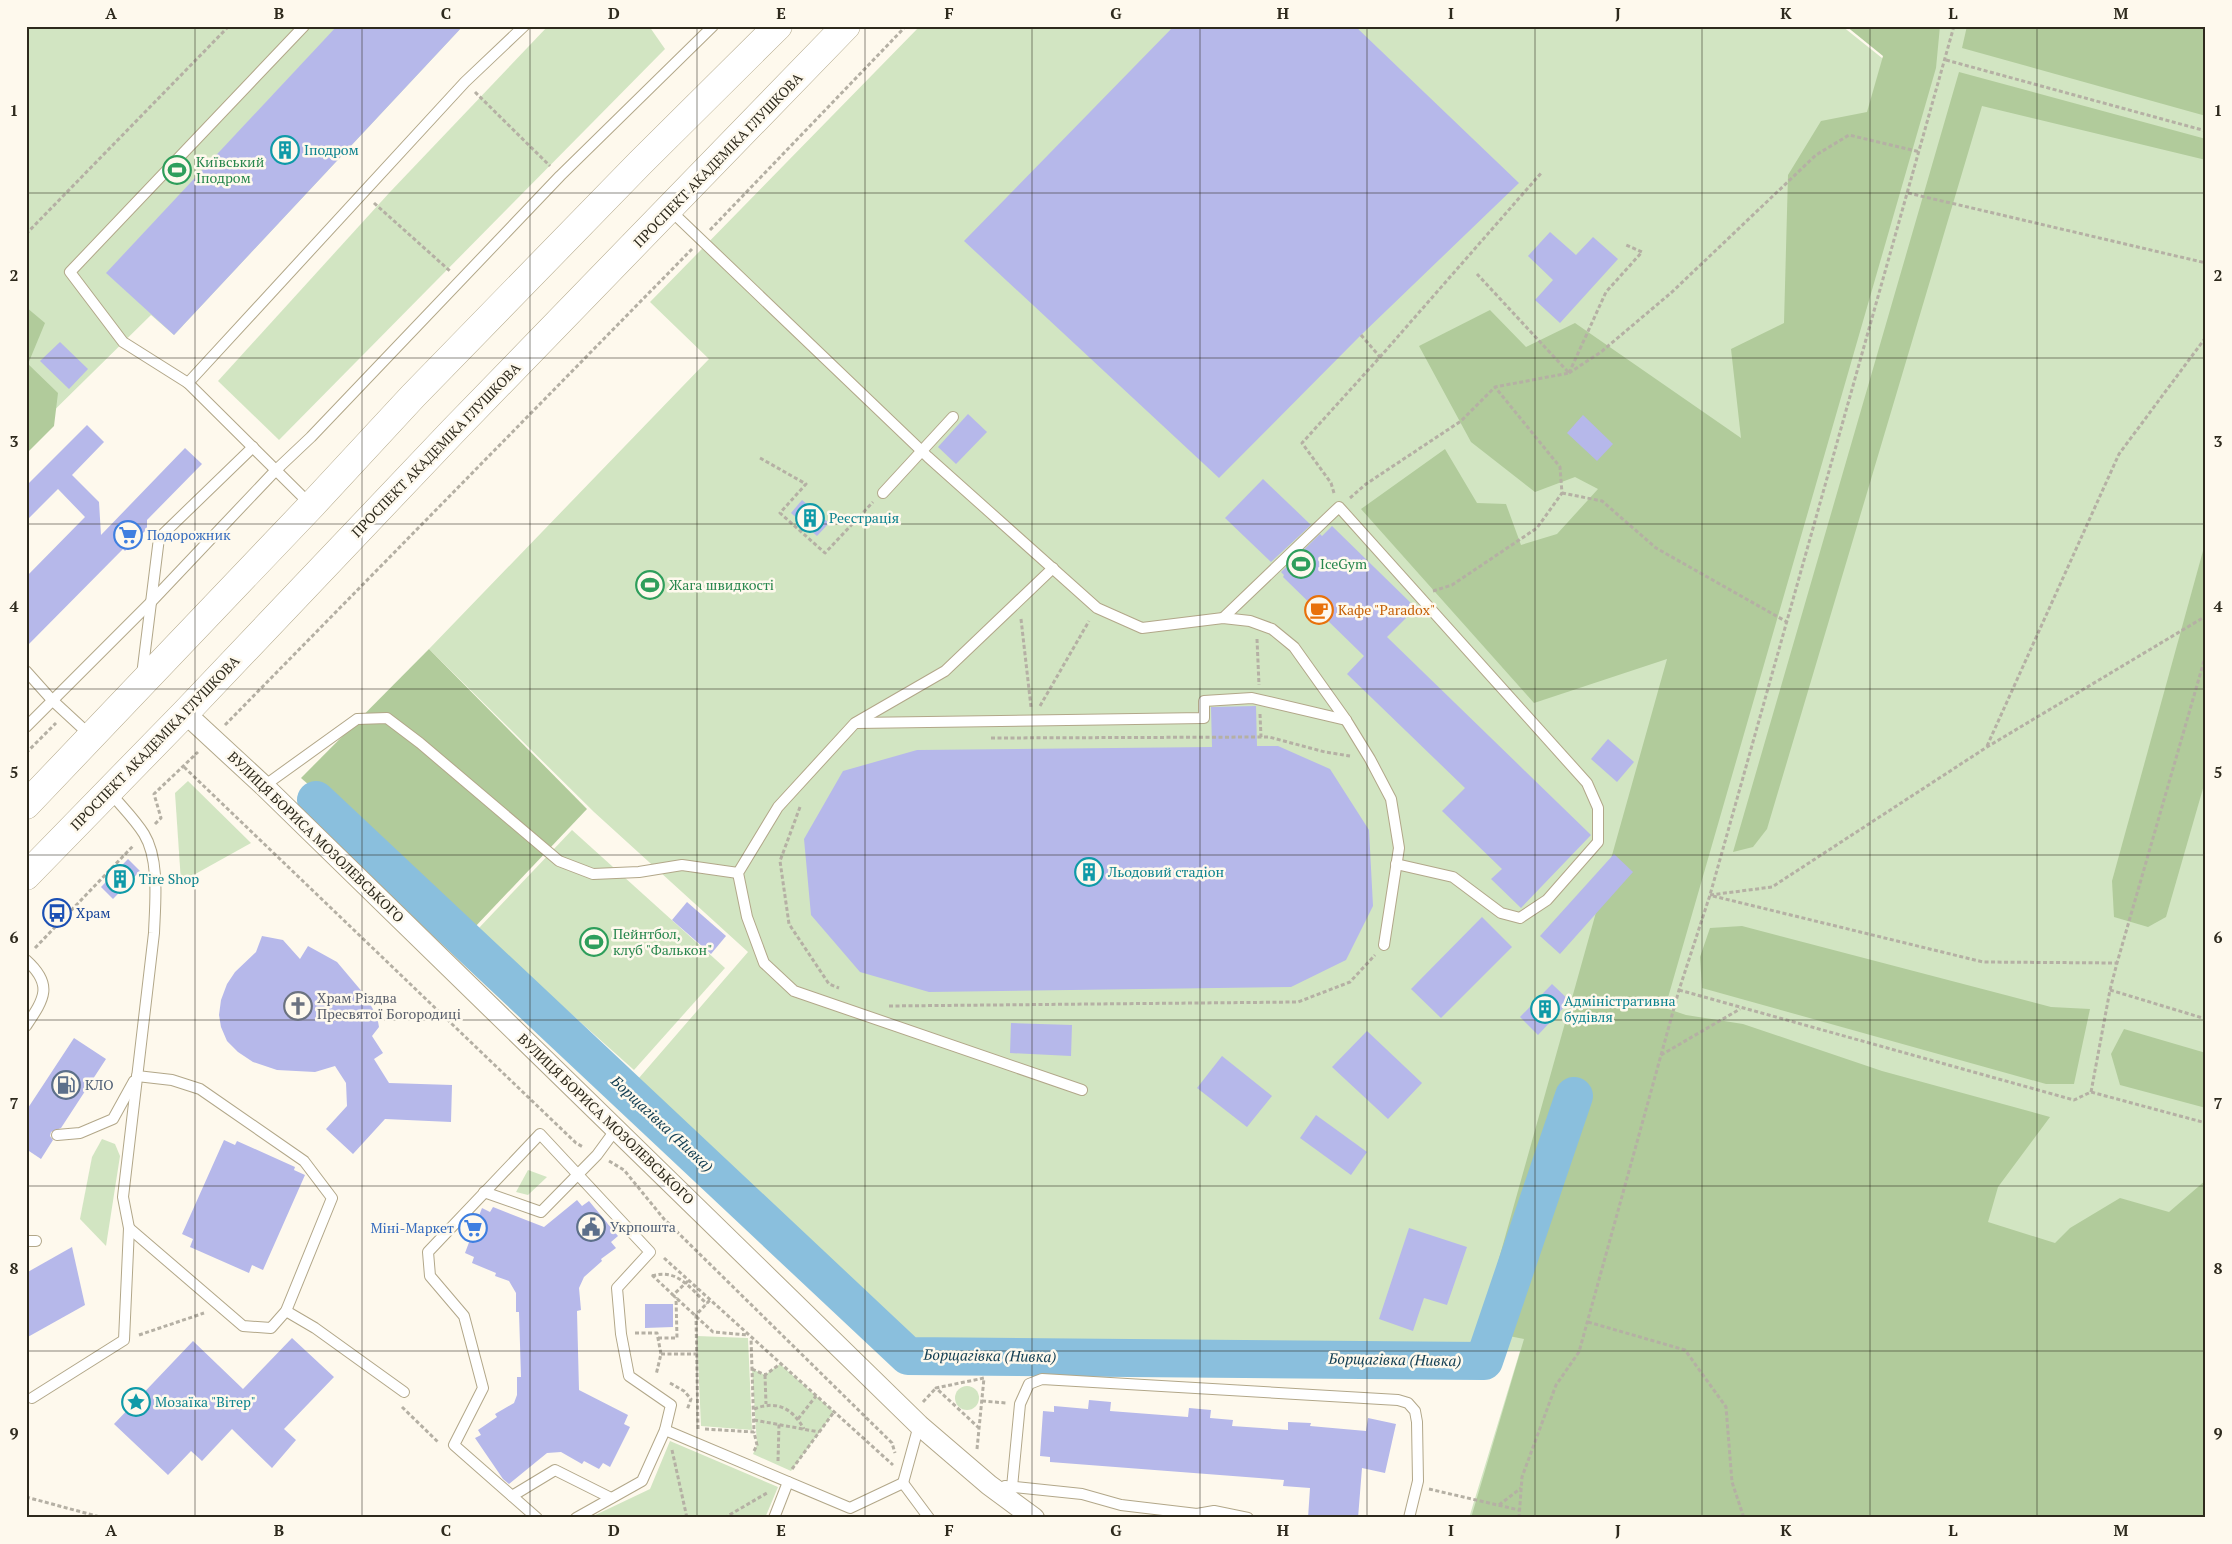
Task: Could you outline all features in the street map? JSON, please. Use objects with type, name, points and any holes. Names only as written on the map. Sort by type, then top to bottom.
[{"type":"highway","points":[[26,805],[312,506],[413,396],[640,163],[778,26]]},
{"type":"highway","name":"ПРОСПЕКТ АКАДЕМІКА ГЛУШКОВА","points":[[26,876],[185,713],[453,430],[846,26]]},
{"type":"street","name":"ВУЛИЦЯ БОРИСА МОЗОЛЕВСЬКОГО","points":[[185,713],[264,786],[919,1425],[982,1478],[1034,1518]]},
{"type":"lane","points":[[304,26],[70,272],[124,342],[188,383],[312,506]]},
{"type":"lane","points":[[188,383],[465,82],[524,26]]},
{"type":"lane","points":[[26,727],[150,603],[276,470],[311,437],[560,176],[713,26]]},
{"type":"lane","points":[[670,209],[922,450],[1097,608],[1142,628],[1223,618],[1257,623],[1272,629],[1294,647],[1346,720],[1370,759],[1391,799],[1399,848],[1384,945]]},
{"type":"lane","points":[[883,493],[953,416]]},
{"type":"lane","points":[[140,686],[159,538],[253,447]]},
{"type":"lane","points":[[1223,618],[1339,507],[1587,782],[1598,808],[1598,842],[1547,900],[1520,918],[1501,913],[1453,877],[1396,864]]},
{"type":"lane","points":[[1053,568],[945,671],[855,723],[778,807],[738,873],[747,917],[764,963],[794,990],[1082,1090]]},
{"type":"lane","points":[[26,671],[52,700],[92,737]]},
{"type":"lane","points":[[855,723],[1204,718],[1204,701],[1252,698],[1346,720]]},
{"type":"lane","points":[[264,786],[357,719],[387,718],[420,743],[559,861],[593,874],[639,872],[682,865],[738,873]]},
{"type":"lane","points":[[32,1398],[124,1340],[129,1228],[123,1198],[154,933],[156,890],[153,861],[144,834],[108,790]]},
{"type":"lane","points":[[26,960],[37,970],[44,984],[43,1000],[26,1026]]},
{"type":"lane","points":[[56,1135],[80,1134],[113,1119],[137,1076]]},
{"type":"lane","points":[[129,1228],[243,1326],[271,1328],[286,1311],[332,1198],[304,1161],[200,1089],[172,1080],[137,1076]]},
{"type":"lane","points":[[484,1192],[541,1212],[597,1155],[616,1129]]},
{"type":"lane","points":[[537,1518],[454,1446],[483,1388],[464,1316],[430,1276],[428,1252],[540,1134],[650,1252],[618,1288],[620,1334],[629,1376],[671,1406],[665,1430],[642,1481],[576,1518]]},
{"type":"lane","points":[[286,1311],[315,1328],[404,1392]]},
{"type":"lane","points":[[1012,1487],[1020,1404],[1029,1384],[1042,1379],[1398,1400],[1408,1403],[1415,1411],[1417,1486],[1409,1518]]},
{"type":"lane","points":[[665,1430],[850,1508],[903,1483],[919,1425]]},
{"type":"lane","points":[[512,1496],[555,1470],[611,1498]]},
{"type":"lane","points":[[1014,1471],[1024,1488]]},
{"type":"lane","points":[[982,1478],[1012,1487],[1082,1494],[1121,1505],[1197,1514],[1214,1512],[1248,1518]]},
{"type":"lane","points":[[774,1518],[788,1482]]},
{"type":"lane","points":[[903,1483],[929,1518]]},
{"type":"path","points":[[26,234],[229,26]]},
{"type":"path","points":[[33,951],[161,818],[154,794],[184,767],[701,239],[906,26]]},
{"type":"path","points":[[1519,1518],[1522,1477],[1556,1385],[1579,1352],[1588,1322],[1679,990],[1710,895],[1954,26]]},
{"type":"path","points":[[1946,60],[2206,131]]},
{"type":"path","points":[[465,82],[560,176]]},
{"type":"path","points":[[1542,172],[1302,443],[1331,483],[1339,507],[1366,484],[1462,421],[1495,387],[1569,373],[1601,352],[1672,292],[1816,155],[1849,135],[1920,152]]},
{"type":"path","points":[[363,193],[460,280]]},
{"type":"path","points":[[1908,194],[2206,263]]},
{"type":"path","points":[[1569,373],[1606,292],[1642,252],[1626,246]]},
{"type":"path","points":[[1477,274],[1569,373]]},
{"type":"path","points":[[1361,335],[1380,357]]},
{"type":"path","points":[[1987,747],[2119,454],[2206,337]]},
{"type":"path","points":[[1419,595],[1452,585],[1537,528],[1562,493],[1560,467],[1495,387]]},
{"type":"path","points":[[760,458],[806,484],[780,513],[825,553],[883,493]]},
{"type":"path","points":[[1562,493],[1602,501],[1656,548],[1787,622]]},
{"type":"path","points":[[1019,600],[1033,720]]},
{"type":"path","points":[[1033,720],[1097,608]]},
{"type":"path","points":[[1710,895],[1772,887],[1987,747],[2206,616]]},
{"type":"path","points":[[1257,623],[1261,737]]},
{"type":"path","points":[[2091,1092],[2110,990],[2117,963],[2206,654]]},
{"type":"path","points":[[983,738],[1269,737],[1325,752],[1370,759]]},
{"type":"path","points":[[184,767],[576,1143],[624,1170],[664,1219],[892,1443],[903,1483]]},
{"type":"path","points":[[803,798],[780,861],[789,924],[829,984],[846,991]]},
{"type":"path","points":[[1710,895],[1983,962],[2117,963]]},
{"type":"path","points":[[880,1006],[1298,1002],[1350,982],[1384,945]]},
{"type":"path","points":[[1679,990],[2074,1100],[2091,1092],[2206,1123]]},
{"type":"path","points":[[2110,990],[2206,1019]]},
{"type":"path","points":[[1661,1056],[1740,1008]]},
{"type":"path","points":[[661,1256],[706,1304]]},
{"type":"path","points":[[651,1268],[652,1276],[713,1332],[750,1336]]},
{"type":"path","points":[[652,1276],[667,1273],[675,1276],[687,1282],[710,1300],[900,1472]]},
{"type":"path","points":[[658,1338],[676,1338],[675,1296],[687,1282]]},
{"type":"path","points":[[698,1429],[696,1315],[710,1300]]},
{"type":"path","points":[[124,1340],[220,1307]]},
{"type":"path","points":[[1588,1322],[1685,1350],[1726,1407],[1732,1482],[1744,1518]]},
{"type":"path","points":[[620,1334],[657,1333],[660,1354],[656,1375]]},
{"type":"path","points":[[750,1336],[754,1432],[757,1445],[753,1454]]},
{"type":"path","points":[[660,1354],[696,1354]]},
{"type":"path","points":[[765,1375],[780,1364]]},
{"type":"path","points":[[752,1369],[765,1375]]},
{"type":"path","points":[[629,1376],[656,1375],[684,1391],[691,1399],[686,1414]]},
{"type":"path","points":[[765,1375],[766,1404]]},
{"type":"path","points":[[979,1428],[936,1388],[984,1378],[979,1428],[982,1478]]},
{"type":"path","points":[[404,1392],[399,1404],[445,1448]]},
{"type":"path","points":[[798,1419],[816,1396]]},
{"type":"path","points":[[982,1401],[1020,1404]]},
{"type":"path","points":[[754,1409],[766,1404],[785,1408],[798,1419],[804,1429]]},
{"type":"path","points":[[784,1468],[791,1471],[834,1412]]},
{"type":"path","points":[[754,1420],[819,1432]]},
{"type":"path","points":[[769,1461],[778,1465],[779,1424]]},
{"type":"path","points":[[690,1426],[707,1433]]},
{"type":"path","points":[[698,1429],[754,1432]]},
{"type":"path","points":[[670,1441],[687,1518]]},
{"type":"path","points":[[1417,1486],[1520,1510]]},
{"type":"path","points":[[1498,1505],[1521,1488]]},
{"type":"path","points":[[724,1518],[770,1491]]},
{"type":"path","points":[[26,1497],[102,1518]]},
{"type":"green space","name":"Київський Іподром","points":[[26,26],[463,26],[174,335],[151,315],[26,438]]},
{"type":"green space","points":[[548,26],[649,26],[665,49],[279,440],[218,381],[390,192]]},
{"type":"green space","points":[[920,26],[1842,26],[1912,82],[1927,26],[2206,26],[2206,1518],[1469,1518],[1520,1351],[910,1350],[632,1086],[748,952],[594,812],[429,649],[709,359],[650,302]]},
{"type":"green space","points":[[1846,26],[1940,26],[1936,68],[1665,1008],[1686,1015],[1743,1024],[1882,1071],[2050,1117],[1998,1187],[1988,1222],[2055,1243],[2070,1228],[2120,1198],[2169,1212],[2206,1180],[2206,1518],[1471,1518],[1524,1339],[1479,1330],[1667,659],[1534,703],[1361,509],[1445,449],[1477,503],[1506,504],[1521,545],[1557,534],[1598,489],[1575,477],[1535,492],[1471,442],[1419,346],[1490,310],[1526,347],[1575,323],[1741,438],[1731,349],[1784,323],[1788,175],[1821,121],[1867,112],[1883,56]]},
{"type":"green space","points":[[1967,26],[2206,26],[2206,116],[1962,48]]},
{"type":"green space","points":[[1959,72],[2206,139],[2206,160],[1982,106],[1767,829],[1753,847],[1733,852]]},
{"type":"green space","points":[[26,307],[45,323],[28,364],[58,393],[54,426],[26,454]]},
{"type":"green space","points":[[2206,540],[2206,778],[2166,917],[2148,927],[2114,917],[2112,881]]},
{"type":"green space","points":[[429,649],[587,809],[473,929],[301,778]]},
{"type":"green space","points":[[188,781],[251,843],[181,882],[175,793]]},
{"type":"green space","name":"Пейнтбол, клуб \"Фалькон\"","points":[[572,830],[725,968],[634,1070],[477,930]]},
{"type":"green space","points":[[1742,926],[2051,1007],[2090,1009],[2074,1084],[2046,1084],[1702,988],[1700,957],[1710,928]]},
{"type":"green space","points":[[2124,1029],[2206,1053],[2206,1108],[2120,1085],[2111,1054]]},
{"type":"green space","points":[[102,1139],[115,1144],[120,1156],[106,1246],[80,1219],[92,1157]]},
{"type":"green space","points":[[528,1170],[547,1177],[528,1195],[516,1192]]},
{"type":"green space","points":[[697,1336],[748,1338],[752,1430],[701,1426]]},
{"type":"green space","points":[[780,1364],[834,1412],[791,1471],[753,1454],[757,1445],[752,1369],[765,1375]]},
{"type":"green space","points":[[967,1386],[972,1387],[978,1393],[978,1403],[972,1409],[967,1410],[962,1409],[956,1403],[955,1398],[956,1393],[962,1387]]},
{"type":"green space","points":[[670,1441],[778,1487],[765,1518],[589,1518],[650,1489]]},
{"type":"building","name":"Іподром","points":[[337,26],[463,26],[174,335],[106,273]]},
{"type":"building","points":[[1174,26],[1355,26],[1519,183],[1361,335],[1219,478],[964,241]]},
{"type":"building","points":[[1550,232],[1576,255],[1593,237],[1618,259],[1560,323],[1535,300],[1553,280],[1528,256]]},
{"type":"building","points":[[60,342],[88,369],[69,389],[40,361]]},
{"type":"building","points":[[968,414],[987,432],[956,464],[938,447]]},
{"type":"building","points":[[1583,415],[1613,444],[1597,461],[1567,433]]},
{"type":"building","points":[[87,425],[104,442],[72,475],[99,502],[101,535],[185,448],[202,464],[147,520],[147,529],[125,551],[123,549],[26,647],[26,577],[85,517],[58,489],[26,521],[26,486]]},
{"type":"building","points":[[1263,479],[1311,525],[1271,562],[1225,518]]},
{"type":"building","name":"Реєстрація","points":[[802,500],[829,523],[817,536],[791,513]]},
{"type":"building","points":[[1332,526],[1416,608],[1387,637],[1591,835],[1521,908],[1491,879],[1502,869],[1442,811],[1465,788],[1347,674],[1364,656],[1283,577],[1284,575],[1281,572],[1320,534],[1322,536]]},
{"type":"building","name":"Льодовий стадіон","points":[[1256,706],[1257,746],[1278,746],[1330,769],[1369,830],[1373,906],[1346,960],[1291,987],[929,992],[860,972],[811,915],[804,839],[843,771],[917,750],[1212,747],[1211,707]]},
{"type":"building","points":[[1608,739],[1634,762],[1617,782],[1591,759]]},
{"type":"building","points":[[1614,854],[1633,872],[1560,954],[1540,936]]},
{"type":"building","name":"Tire Shop","points":[[128,859],[140,871],[113,899],[101,887]]},
{"type":"building","points":[[687,902],[726,936],[711,954],[672,920]]},
{"type":"building","points":[[1482,917],[1512,947],[1441,1018],[1411,989]]},
{"type":"building","name":"Храм Різдва Пресвятої Богородиці","points":[[262,936],[283,940],[300,959],[308,946],[337,962],[364,994],[377,1016],[379,1027],[372,1036],[383,1053],[374,1059],[389,1083],[452,1085],[451,1122],[385,1119],[353,1154],[326,1129],[347,1106],[346,1083],[335,1066],[315,1072],[277,1070],[253,1062],[238,1052],[227,1041],[221,1027],[219,1015],[221,1000],[227,984],[235,972],[256,952]]},
{"type":"building","name":"Адміністративна будівля","points":[[1552,984],[1570,1001],[1538,1035],[1520,1017]]},
{"type":"building","points":[[1011,1023],[1072,1025],[1071,1056],[1010,1053]]},
{"type":"building","points":[[1367,1031],[1422,1083],[1388,1119],[1332,1067]]},
{"type":"building","name":"КЛО","points":[[74,1038],[106,1059],[61,1128],[51,1132],[50,1136],[53,1140],[41,1159],[26,1149],[26,1111]]},
{"type":"building","points":[[1222,1056],[1272,1096],[1247,1127],[1197,1088]]},
{"type":"building","points":[[1316,1115],[1367,1152],[1351,1175],[1300,1138]]},
{"type":"building","points":[[224,1140],[235,1145],[237,1141],[295,1167],[294,1170],[305,1175],[263,1270],[252,1265],[249,1273],[190,1247],[193,1239],[182,1234]]},
{"type":"building","points":[[577,1200],[582,1206],[589,1201],[618,1236],[611,1242],[616,1248],[601,1259],[602,1261],[584,1277],[579,1288],[581,1310],[577,1311],[579,1390],[628,1415],[624,1424],[630,1427],[610,1467],[603,1463],[599,1469],[584,1461],[582,1464],[561,1452],[547,1453],[509,1484],[503,1479],[475,1438],[481,1435],[478,1430],[497,1417],[495,1414],[514,1403],[517,1395],[517,1377],[521,1377],[519,1312],[516,1312],[516,1293],[509,1281],[495,1276],[496,1273],[472,1263],[474,1257],[465,1253],[482,1208],[490,1212],[493,1207],[544,1227]]},
{"type":"building","points":[[1409,1228],[1467,1247],[1447,1305],[1424,1298],[1413,1331],[1379,1319]]},
{"type":"building","points":[[72,1247],[85,1305],[26,1338],[26,1273]]},
{"type":"building","points":[[645,1304],[673,1304],[673,1327],[645,1328]]},
{"type":"building","points":[[292,1338],[334,1377],[284,1429],[296,1440],[272,1468],[232,1429],[202,1461],[191,1451],[168,1475],[114,1424],[193,1341],[243,1389]]},
{"type":"building","points":[[1089,1400],[1111,1402],[1110,1411],[1188,1417],[1189,1408],[1211,1410],[1210,1418],[1233,1420],[1232,1426],[1288,1430],[1288,1422],[1311,1423],[1310,1426],[1366,1431],[1368,1418],[1396,1424],[1385,1473],[1362,1468],[1358,1518],[1308,1518],[1310,1488],[1283,1486],[1284,1480],[1050,1462],[1050,1457],[1040,1456],[1043,1411],[1054,1412],[1054,1406],[1088,1409]]},
{"type":"waterway","name":"Борщагівка (Нивка)","points":[[316,800],[908,1356],[1484,1361],[1574,1096]]},
{"type":"place","name":"Іподром","points":[[285,150]]},
{"type":"place","name":"Київський Іподром","points":[[177,170]]},
{"type":"place","name":"Реєстрація","points":[[810,518]]},
{"type":"place","name":"Подорожник","points":[[128,535]]},
{"type":"place","name":"IceGym","points":[[1301,564]]},
{"type":"place","name":"Жага швидкості","points":[[650,585]]},
{"type":"place","name":"Кафе \"Paradox\"","points":[[1319,610]]},
{"type":"place","name":"Льодовий стадіон","points":[[1089,872]]},
{"type":"place","name":"Tire Shop","points":[[120,879]]},
{"type":"place","name":"Храм","points":[[57,913]]},
{"type":"place","name":"Пейнтбол, клуб \"Фалькон\"","points":[[594,942]]},
{"type":"place","name":"Храм Різдва Пресвятої Богородиці","points":[[298,1006]]},
{"type":"place","name":"Адміністративна будівля","points":[[1545,1009]]},
{"type":"place","name":"КЛО","points":[[66,1085]]},
{"type":"place","name":"Укрпошта","points":[[591,1227]]},
{"type":"place","name":"Міні-Маркет","points":[[473,1228]]},
{"type":"place","name":"Мозаїка \"Вітер\"","points":[[136,1402]]}]
